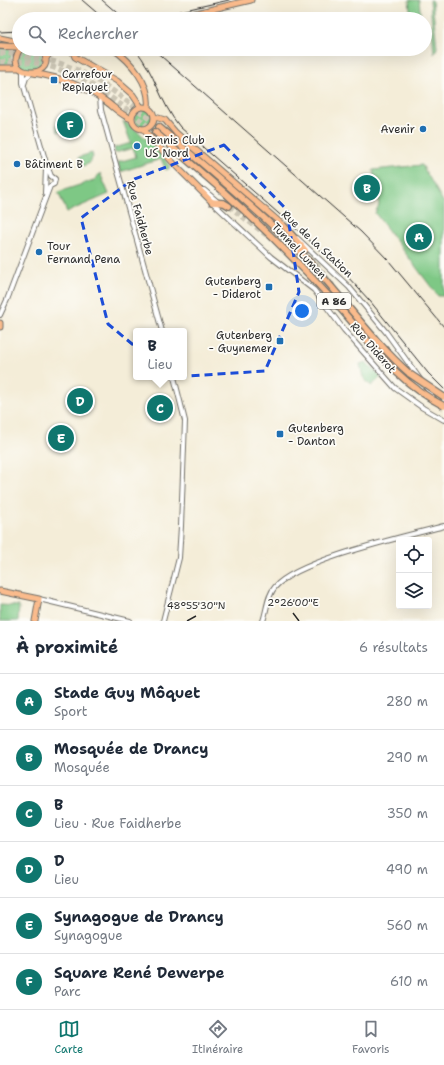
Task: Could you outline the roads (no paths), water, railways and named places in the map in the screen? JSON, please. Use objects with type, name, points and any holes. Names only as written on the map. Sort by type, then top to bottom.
[{"type":"highway","points":[[0,46],[12,47]]},
{"type":"highway","name":"Tunnel Lumen","points":[[159,127],[245,201],[288,242],[346,304],[391,356],[410,374],[444,397]]},
{"type":"highway","name":"Tunnel Lumen","points":[[154,132],[225,193],[310,276],[397,374],[420,392],[444,407]]},
{"type":"highway","points":[[216,202],[224,203],[230,206]]},
{"type":"highway","points":[[284,226],[305,250]]},
{"type":"main road","points":[[200,12],[251,0]]},
{"type":"main road","points":[[0,38],[12,41]]},
{"type":"main road","points":[[16,56],[21,69]]},
{"type":"main road","points":[[44,56],[45,60]]},
{"type":"main road","points":[[32,73],[40,70],[48,56]]},
{"type":"main road","points":[[75,56],[77,59],[89,64],[117,81],[133,95],[141,107]]},
{"type":"main road","points":[[122,56],[136,70],[148,94],[148,107],[152,111],[154,117],[150,127],[149,137]]},
{"type":"main road","points":[[0,68],[21,69],[68,81],[100,97],[126,117],[132,119],[137,127],[143,129],[150,127]]},
{"type":"main road","points":[[132,119],[134,111],[141,107],[148,107]]},
{"type":"main road","name":"Rue de la Station","points":[[154,117],[165,120],[176,133],[284,226]]},
{"type":"main road","name":"Rue Diderot","points":[[143,129],[200,190],[216,202]]},
{"type":"main road","points":[[0,592],[39,599],[35,621]]},
{"type":"street","points":[[21,69],[24,85],[46,163],[51,176],[55,181],[53,185],[48,185]]},
{"type":"street","points":[[24,85],[26,78],[32,73]]},
{"type":"street","name":"Rue Faidherbe","points":[[100,97],[101,110],[119,178],[161,328]]},
{"type":"street","points":[[101,110],[104,105],[108,104]]},
{"type":"street","points":[[0,324],[1,314],[48,185],[46,178],[46,163]]},
{"type":"street","points":[[46,178],[51,176]]},
{"type":"street","name":"Rue Diderot","points":[[216,202],[226,214],[261,247],[314,290],[348,335],[395,388],[418,405],[444,420]]},
{"type":"street","name":"Rue de la Station","points":[[284,226],[350,287],[386,332],[433,397],[444,407]]},
{"type":"street","points":[[163,621],[179,558],[185,421],[175,380]]},
{"type":"street","points":[[263,621],[269,597],[273,588],[281,581],[309,566],[444,526]]},
{"type":"street","points":[[39,599],[130,621]]},
{"type":"tunnel","points":[[0,53],[12,54]]},
{"type":"tunnel","points":[[30,56],[68,66],[86,75],[122,97],[159,127]]},
{"type":"tunnel","points":[[0,62],[28,62],[46,65],[64,71],[111,98],[155,132]]},
{"type":"tunnel","points":[[229,206],[269,237]]},
{"type":"tunnel","points":[[305,250],[333,286]]},
{"type":"tram line","points":[[176,12],[229,0]]},
{"type":"tram line","points":[[0,32],[12,31]]},
{"type":"railway","points":[[82,0],[96,12]]},
{"type":"railway","points":[[102,0],[116,12]]},
{"type":"railway","points":[[140,56],[148,68],[167,108],[180,127],[335,263],[370,301],[428,373],[444,389]]},
{"type":"railway","points":[[161,56],[361,232],[389,261],[444,327]]},
{"type":"place","name":"Carrefour Repiquet","points":[[54,80]]},
{"type":"place","name":"Square René Dewerpe","points":[[70,125]]},
{"type":"place","name":"Avenir","points":[[423,129]]},
{"type":"place","name":"Tennis Club US Nord","points":[[137,146]]},
{"type":"place","name":"Bâtiment B","points":[[17,164]]},
{"type":"place","name":"Mosquée de Drancy","points":[[367,188]]},
{"type":"place","name":"Stade Guy Môquet","points":[[419,237]]},
{"type":"place","name":"Tour Fernand Pena","points":[[39,252]]},
{"type":"place","name":"Gutenberg - Diderot","points":[[269,287]]},
{"type":"place","name":"Gutenberg - Guynemer","points":[[280,341]]},
{"type":"place","name":"D","points":[[80,401]]},
{"type":"place","name":"B","points":[[160,408]]},
{"type":"place","name":"Gutenberg - Danton","points":[[280,434]]},
{"type":"place","name":"Synagogue de Drancy","points":[[61,438]]}]
